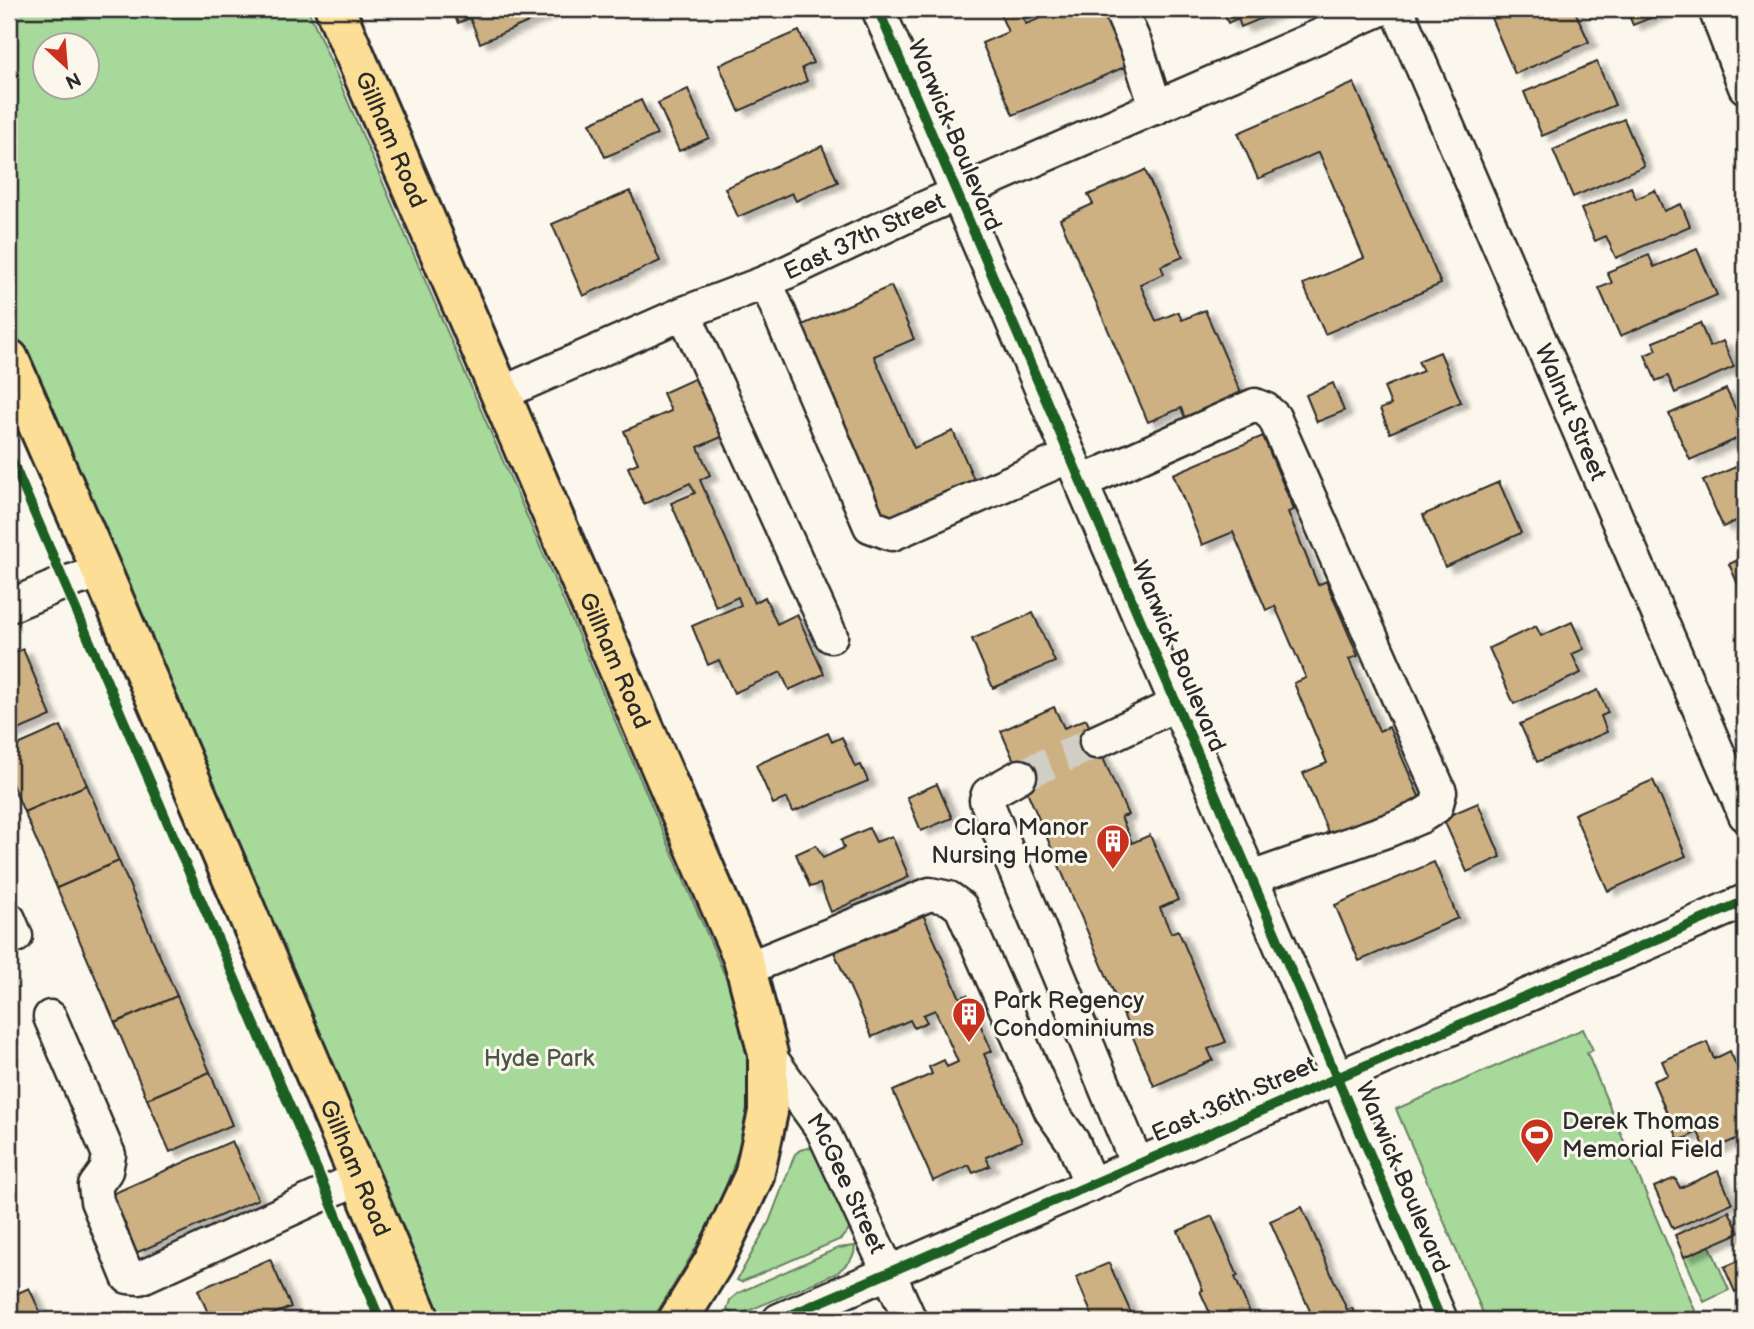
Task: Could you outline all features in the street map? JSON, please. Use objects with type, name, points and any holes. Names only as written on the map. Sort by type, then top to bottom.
[{"type":"main road","name":"Gillham Road","points":[[335,9],[746,969],[768,1054],[768,1112],[754,1176],[713,1263],[678,1320]]},
{"type":"main road","name":"Gillham Road","points":[[9,359],[420,1320]]},
{"type":"street","name":"Warwick Boulevard","points":[[878,9],[1441,1320]]},
{"type":"street","points":[[1120,9],[1137,48],[1156,108]]},
{"type":"street","name":"East 37th Street","points":[[500,394],[684,313],[766,282],[958,194],[1381,9]]},
{"type":"street","name":"Walnut Street","points":[[1396,9],[1745,815]]},
{"type":"street","points":[[1715,9],[1745,87]]},
{"type":"street","points":[[766,282],[870,526],[892,534],[1255,405],[1274,417],[1440,792],[1436,807],[1420,817],[1390,830],[1251,877]]},
{"type":"street","points":[[684,313],[831,636]]},
{"type":"street","points":[[9,606],[64,583],[102,572]]},
{"type":"street","points":[[1096,742],[1177,704]]},
{"type":"street","points":[[1020,776],[988,794],[986,800],[1137,1164]]},
{"type":"street","points":[[746,969],[930,894],[949,898],[961,907],[1051,1111],[1073,1142],[1091,1185]]},
{"type":"street","name":"East 36th Street","points":[[779,1320],[1745,901]]},
{"type":"street","points":[[50,1017],[109,1155],[106,1171],[95,1186],[96,1201],[128,1277],[140,1278],[361,1177]]},
{"type":"street","name":"McGee Street","points":[[768,1054],[822,1129],[910,1320]]},
{"type":"green space","name":"Hyde Park","points":[[9,9],[308,9],[733,994],[749,1051],[747,1111],[740,1143],[718,1205],[687,1264],[652,1320],[430,1320],[9,337]]},
{"type":"green space","name":"Derek Thomas Memorial Field","points":[[1583,1029],[1593,1050],[1587,1053],[1699,1320],[1486,1320],[1396,1109]]},
{"type":"green space","points":[[808,1148],[814,1149],[818,1154],[850,1228],[841,1239],[741,1282],[737,1280],[769,1222],[795,1154]]},
{"type":"green space","points":[[855,1246],[850,1261],[837,1273],[741,1314],[735,1315],[727,1310],[730,1300],[738,1293],[838,1248]]},
{"type":"green space","points":[[1710,1246],[1729,1290],[1704,1302],[1684,1257]]},
{"type":"building","points":[[451,9],[558,9],[480,43],[470,18],[458,23]]},
{"type":"building","points":[[998,9],[1036,9],[1022,15],[1026,24],[1063,9],[1102,9],[1127,66],[1013,115],[982,43],[1008,32]]},
{"type":"building","points":[[1222,9],[1284,9],[1241,27],[1238,18],[1228,23]]},
{"type":"building","points":[[1513,9],[1574,9],[1589,42],[1515,74],[1491,18]]},
{"type":"building","points":[[1626,9],[1663,9],[1665,12],[1633,25]]},
{"type":"building","points":[[799,31],[813,63],[802,68],[807,81],[739,111],[719,65]]},
{"type":"building","points":[[1597,62],[1615,105],[1542,136],[1524,92]]},
{"type":"building","points":[[1354,83],[1441,284],[1325,334],[1303,284],[1364,258],[1319,152],[1258,179],[1238,133]]},
{"type":"building","points":[[688,89],[709,138],[679,151],[658,103]]},
{"type":"building","points":[[641,100],[657,135],[605,157],[590,123]]},
{"type":"building","points":[[1624,119],[1644,166],[1573,197],[1553,150]]},
{"type":"building","points":[[822,146],[838,182],[796,201],[792,193],[738,217],[725,188]]},
{"type":"building","points":[[1145,170],[1183,257],[1161,266],[1164,274],[1140,284],[1156,321],[1178,312],[1182,320],[1205,310],[1241,393],[1185,418],[1181,408],[1148,422],[1060,219],[1093,204],[1088,195]]},
{"type":"building","points":[[1631,187],[1636,199],[1655,190],[1664,211],[1681,204],[1690,226],[1616,258],[1606,236],[1595,241],[1581,209]]},
{"type":"building","points":[[630,191],[660,261],[583,296],[552,224]]},
{"type":"building","points":[[1697,249],[1717,295],[1620,336],[1599,288],[1612,283],[1607,272],[1649,255],[1654,267]]},
{"type":"building","points":[[891,286],[914,339],[874,356],[914,448],[953,431],[976,484],[886,523],[800,326]]},
{"type":"building","points":[[1700,323],[1710,347],[1723,341],[1734,367],[1675,393],[1668,376],[1656,381],[1645,355],[1657,350],[1653,342]]},
{"type":"building","points":[[1440,352],[1461,402],[1390,433],[1380,409],[1391,405],[1384,387],[1423,371],[1418,361]]},
{"type":"building","points":[[698,377],[724,436],[698,447],[710,475],[700,480],[754,603],[765,597],[777,624],[797,614],[824,674],[789,690],[781,672],[734,693],[719,660],[708,665],[692,626],[741,605],[738,597],[716,607],[671,503],[695,493],[690,483],[644,504],[628,467],[638,463],[624,431],[671,411],[663,393]]},
{"type":"building","points":[[1333,383],[1344,411],[1317,422],[1306,395]]},
{"type":"building","points":[[1726,389],[1738,414],[1745,410],[1745,435],[1690,460],[1669,414]]},
{"type":"building","points":[[1263,436],[1294,510],[1288,512],[1318,585],[1326,581],[1358,656],[1349,659],[1379,731],[1389,727],[1421,801],[1331,839],[1303,773],[1327,763],[1294,683],[1306,678],[1275,606],[1266,610],[1233,532],[1202,545],[1173,474]]},
{"type":"building","points":[[1745,463],[1745,517],[1723,527],[1703,481]]},
{"type":"building","points":[[1499,482],[1521,533],[1445,567],[1423,515]]},
{"type":"building","points":[[1745,557],[1745,597],[1744,598],[1729,564]]},
{"type":"building","points":[[1033,613],[1055,662],[993,688],[972,639]]},
{"type":"building","points":[[1572,622],[1584,649],[1572,654],[1581,673],[1514,704],[1489,648],[1536,626],[1541,636]]},
{"type":"building","points":[[23,649],[51,716],[9,734],[9,655]]},
{"type":"building","points":[[1598,690],[1608,713],[1601,716],[1607,732],[1537,762],[1520,724]]},
{"type":"building","name":"Clara Manor Nursing Home","points":[[1054,707],[1064,728],[1086,719],[1128,815],[1121,817],[1132,843],[1150,835],[1178,900],[1160,908],[1171,933],[1178,930],[1226,1042],[1208,1049],[1213,1060],[1154,1086],[1001,731]]},
{"type":"building","points":[[61,726],[87,785],[24,812],[9,777],[9,749]]},
{"type":"building","points":[[828,733],[832,742],[842,737],[855,767],[861,765],[868,781],[793,812],[787,798],[773,804],[756,765]]},
{"type":"building","points":[[1653,780],[1686,856],[1608,891],[1574,814]]},
{"type":"building","points":[[937,784],[952,818],[921,831],[907,797]]},
{"type":"building","points":[[87,785],[119,861],[57,888],[24,812]]},
{"type":"building","points":[[1478,803],[1501,857],[1467,872],[1443,818]]},
{"type":"building","points":[[869,828],[876,842],[892,836],[909,877],[831,912],[820,884],[810,887],[796,854],[816,845],[823,858],[844,848],[841,840]]},
{"type":"building","points":[[119,861],[177,996],[115,1023],[57,888]]},
{"type":"building","points":[[1434,862],[1458,918],[1359,961],[1335,905]]},
{"type":"building","name":"Park Regency Condominiums","points":[[922,912],[960,998],[967,995],[992,1051],[984,1054],[1022,1141],[986,1157],[990,1166],[973,1173],[969,1165],[933,1181],[893,1091],[932,1074],[929,1067],[944,1060],[947,1067],[958,1062],[935,1010],[923,1015],[927,1022],[914,1028],[910,1020],[872,1037],[834,952],[875,934],[872,928]]},
{"type":"building","points":[[177,996],[210,1072],[147,1099],[115,1023]]},
{"type":"building","points":[[1707,1042],[1714,1059],[1730,1051],[1745,1086],[1745,1135],[1707,1152],[1698,1132],[1679,1141],[1653,1081],[1668,1075],[1662,1061]]},
{"type":"building","points":[[210,1072],[232,1125],[170,1152],[147,1099]]},
{"type":"building","points":[[232,1141],[258,1199],[136,1253],[110,1195]]},
{"type":"building","points":[[1718,1171],[1732,1203],[1673,1229],[1654,1187],[1675,1178],[1680,1188]]},
{"type":"building","points":[[1302,1207],[1347,1310],[1352,1308],[1357,1320],[1314,1320],[1270,1221]]},
{"type":"building","points":[[1729,1211],[1739,1233],[1684,1257],[1675,1235]]},
{"type":"building","points":[[1212,1216],[1238,1276],[1235,1277],[1253,1320],[1213,1320],[1200,1291],[1203,1290],[1178,1231]]},
{"type":"building","points":[[1745,1258],[1745,1299],[1740,1289],[1735,1292],[1724,1267]]},
{"type":"building","points":[[270,1259],[291,1307],[259,1320],[211,1320],[198,1290]]},
{"type":"building","points":[[1109,1263],[1134,1320],[1094,1320],[1076,1277]]},
{"type":"building","points":[[29,1288],[44,1320],[9,1320],[9,1297]]},
{"type":"tunnel","points":[[1020,776],[1096,742]]},
{"type":"cycle path","points":[[878,9],[1441,1320]]},
{"type":"cycle path","points":[[9,454],[380,1320]]},
{"type":"cycle path","points":[[779,1320],[1745,901]]},
{"type":"place","name":"Clara Manor Nursing Home","points":[[1113,871]]},
{"type":"place","name":"Park Regency Condominiums","points":[[969,1044]]},
{"type":"place","name":"Derek Thomas Memorial Field","points":[[1537,1165]]}]
